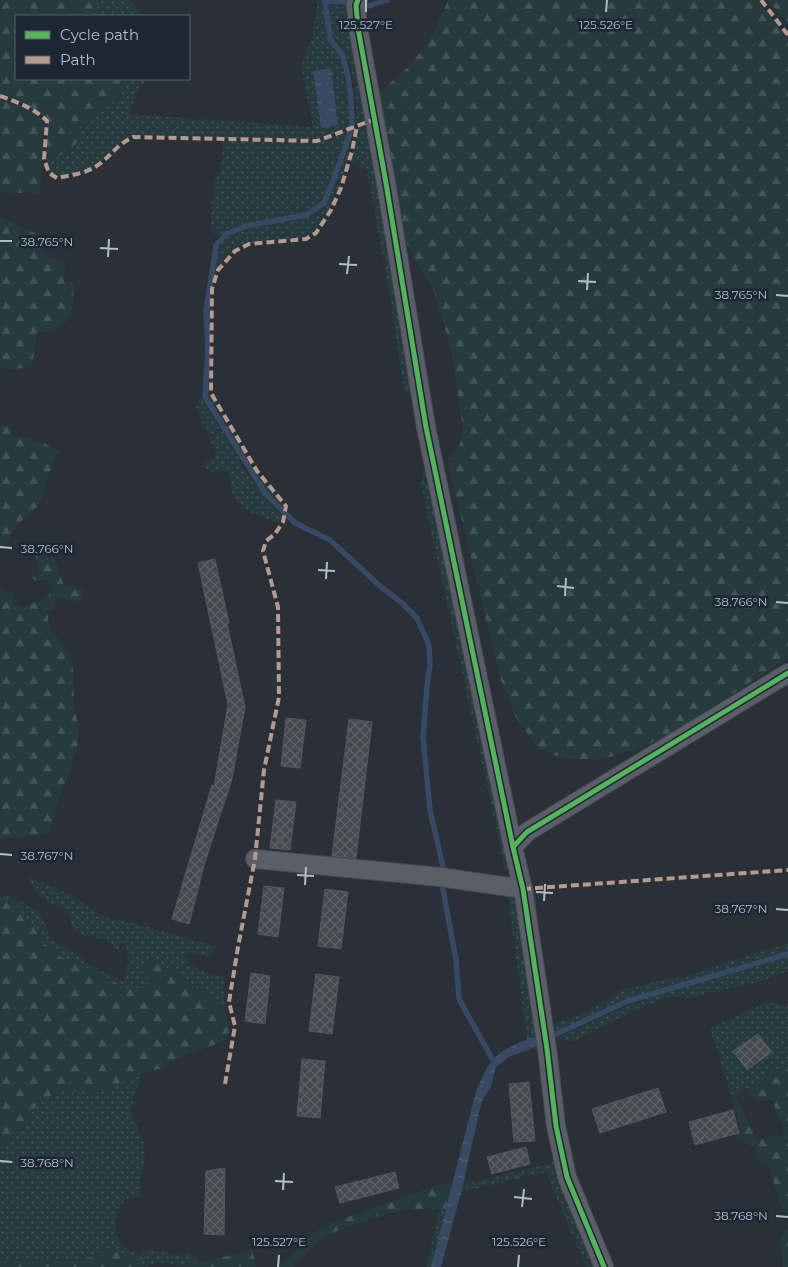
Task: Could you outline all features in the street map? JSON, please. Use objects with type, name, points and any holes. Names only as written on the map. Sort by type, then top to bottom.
[{"type":"street","points":[[358,0],[356,5],[358,28],[386,183],[426,428],[522,889],[547,1049],[556,1126],[567,1177],[604,1267]]},
{"type":"street","points":[[514,847],[527,832],[788,673]]},
{"type":"street","points":[[255,859],[440,877],[522,889]]},
{"type":"green space","points":[[0,0],[91,0],[95,3],[101,15],[15,15],[15,80],[128,80],[120,97],[87,120],[76,144],[61,155],[45,158],[48,122],[38,112],[26,105],[0,95]]},
{"type":"green space","points":[[91,0],[129,0],[142,15],[101,15],[95,3]]},
{"type":"green space","points":[[318,0],[323,0],[328,40],[341,57],[347,78],[350,97],[350,127],[317,140],[132,136],[102,161],[87,170],[58,177],[49,172],[45,158],[61,155],[76,144],[87,120],[120,97],[128,80],[145,80],[129,114],[313,127],[301,66],[312,38]],"holes":[[[330,68],[338,125],[321,128],[313,71]]]},
{"type":"green space","points":[[448,0],[757,0],[788,39],[788,658],[665,737],[634,750],[610,757],[569,759],[554,755],[537,747],[515,716],[500,677],[447,460],[459,448],[463,428],[451,349],[435,294],[403,237],[380,91],[413,62],[436,28]]},
{"type":"green space","points":[[768,0],[788,0],[788,24]]},
{"type":"green space","points":[[329,4],[353,5],[372,118],[355,123],[356,107],[353,78],[345,54],[331,35]]},
{"type":"green space","points":[[0,98],[29,110],[44,122],[40,194],[0,192]]},
{"type":"green space","points":[[373,122],[412,392],[404,392],[390,296],[367,171],[351,161],[359,127]]},
{"type":"green space","points":[[355,127],[349,156],[338,191],[322,222],[312,233],[300,239],[257,242],[234,249],[225,257],[218,269],[212,287],[209,392],[256,471],[284,506],[283,508],[266,493],[206,397],[205,378],[209,349],[207,313],[216,250],[225,237],[244,229],[306,216],[323,206],[335,182]]},
{"type":"green space","points":[[349,130],[323,202],[305,213],[230,228],[218,237],[210,229],[214,183],[221,171],[223,141],[318,143]]},
{"type":"green space","points":[[0,216],[35,233],[46,256],[65,262],[64,282],[74,284],[72,316],[53,333],[37,332],[32,367],[0,368]]},
{"type":"green space","points":[[200,397],[235,450],[242,467],[282,516],[280,523],[255,514],[239,503],[232,492],[228,471],[211,472],[202,466],[205,462],[214,458],[216,451],[197,411],[196,405]]},
{"type":"green space","points":[[0,425],[10,427],[12,434],[44,443],[60,451],[40,502],[18,524],[8,542],[0,550]]},
{"type":"green space","points":[[424,468],[512,864],[504,871],[503,859],[421,486]]},
{"type":"green space","points":[[49,550],[56,562],[64,587],[72,585],[84,590],[82,600],[56,599],[54,609],[47,611],[50,630],[67,648],[73,665],[74,703],[79,732],[76,753],[57,805],[50,834],[0,839],[0,586],[4,591],[13,593],[14,603],[22,608],[46,598],[54,589],[47,580],[36,581],[30,578],[39,573],[36,556]]},
{"type":"green space","points":[[28,877],[72,895],[91,909],[108,918],[133,923],[216,947],[208,957],[191,952],[186,956],[197,969],[225,975],[223,986],[225,1011],[189,982],[149,958],[145,968],[149,980],[144,988],[129,989],[60,956],[42,942],[33,926],[0,899],[2,895],[11,896],[40,912],[51,939],[84,959],[88,964],[123,981],[128,967],[128,957],[124,943],[120,943],[118,951],[109,942],[74,931],[67,913],[42,897]]},
{"type":"green space","points":[[507,889],[517,897],[536,1038],[527,1040]]},
{"type":"green space","points":[[536,890],[536,911],[551,1025],[585,1012],[625,989],[671,978],[687,977],[703,970],[788,943],[788,952],[627,1000],[549,1035],[526,891]]},
{"type":"green space","points":[[0,899],[13,902],[33,926],[42,942],[60,956],[129,989],[144,988],[149,980],[145,968],[148,958],[164,966],[215,1001],[225,1011],[230,1026],[227,1036],[221,1042],[175,1060],[162,1068],[141,1074],[93,1094],[68,1090],[53,1094],[33,1110],[24,1128],[12,1134],[0,1155]]},
{"type":"green space","points":[[788,957],[788,971],[762,981],[688,998],[671,996],[640,1008],[574,1041],[551,1041],[640,1000]]},
{"type":"green space","points":[[767,1002],[788,1006],[788,1063],[732,1098],[710,1028]]},
{"type":"green space","points":[[788,1063],[788,1217],[781,1206],[768,1165],[760,1162],[756,1157],[756,1149],[737,1138],[735,1131],[740,1125],[732,1098],[735,1096],[757,1139],[782,1136],[784,1130],[772,1100],[755,1101],[746,1090]]},
{"type":"green space","points":[[141,1074],[131,1112],[143,1141],[145,1154],[140,1197],[125,1199],[118,1211],[116,1234],[120,1243],[127,1250],[139,1254],[152,1250],[181,1256],[188,1252],[194,1256],[191,1263],[192,1267],[157,1262],[147,1267],[141,1267],[143,1258],[108,1250],[90,1258],[69,1261],[44,1259],[0,1261],[0,1155],[10,1137],[14,1132],[25,1127],[33,1110],[53,1094],[76,1090],[93,1094]]},
{"type":"green space","points":[[554,1162],[596,1267],[586,1267],[546,1172],[461,1192],[463,1185]]},
{"type":"green space","points":[[441,1184],[452,1184],[446,1209],[419,1209],[375,1217],[326,1235],[292,1267],[278,1267],[289,1259],[314,1233],[331,1223]]},
{"type":"green space","points":[[440,1208],[446,1209],[431,1267],[426,1267]]},
{"type":"green space","points":[[788,1226],[788,1267],[783,1267],[779,1243]]},
{"type":"green space","points":[[252,1249],[256,1267],[192,1267],[191,1263],[194,1256],[199,1264]]},
{"type":"green space","points":[[108,1250],[143,1258],[141,1267],[0,1267],[0,1261],[44,1259],[70,1261],[90,1258]]},
{"type":"water","points":[[331,68],[338,125],[321,128],[313,71]]},
{"type":"water","points":[[531,1038],[536,1038],[537,1046],[509,1057],[496,1067],[491,1087],[483,1099],[480,1108],[463,1185],[441,1267],[431,1267],[475,1095],[484,1073],[494,1058],[509,1047]]},
{"type":"building","points":[[215,559],[245,707],[232,779],[205,862],[189,924],[172,919],[212,785],[214,786],[228,705],[198,563]]},
{"type":"building","points":[[286,718],[306,720],[300,768],[281,766]]},
{"type":"building","points":[[349,719],[372,722],[356,858],[332,856]]},
{"type":"building","points":[[276,800],[296,802],[290,850],[270,848]]},
{"type":"building","points":[[264,886],[284,888],[278,937],[258,934]]},
{"type":"building","points":[[325,889],[348,892],[341,949],[318,946]]},
{"type":"building","points":[[251,973],[270,976],[265,1024],[245,1021]]},
{"type":"building","points":[[316,974],[339,977],[332,1034],[309,1031]]},
{"type":"building","points":[[758,1034],[772,1052],[747,1070],[733,1051]]},
{"type":"building","points":[[302,1059],[325,1061],[320,1118],[297,1116]]},
{"type":"building","points":[[529,1082],[535,1141],[514,1142],[509,1084]]},
{"type":"building","points":[[658,1088],[666,1112],[600,1133],[592,1109]]},
{"type":"building","points":[[733,1110],[739,1133],[695,1145],[689,1122]]},
{"type":"building","points":[[526,1147],[530,1164],[492,1174],[487,1157]]},
{"type":"building","points":[[225,1168],[224,1235],[204,1234],[206,1171]]},
{"type":"building","points":[[395,1172],[399,1188],[340,1203],[335,1187]]},
{"type":"waterway","points":[[325,0],[330,39],[343,56],[348,77],[352,127],[324,203],[306,215],[246,226],[226,234],[216,245],[206,312],[208,348],[205,397],[265,493],[295,523],[330,540],[417,618],[429,645],[430,664],[423,737],[430,810],[443,867]]},
{"type":"waterway","points":[[369,6],[387,0]]},
{"type":"waterway","points":[[325,1],[350,2]]},
{"type":"waterway","points":[[442,884],[456,960],[459,999],[494,1062]]},
{"type":"waterway","points":[[552,1036],[628,1001],[788,954]]},
{"type":"marked path","points":[[761,0],[788,35]]},
{"type":"marked path","points":[[0,96],[31,109],[47,121],[44,159],[49,173],[57,178],[92,169],[119,146],[133,137],[317,141],[375,119]]},
{"type":"marked path","points":[[225,1084],[235,1026],[229,1002],[255,859],[264,770],[279,697],[278,607],[263,551],[266,541],[275,534],[283,522],[286,506],[257,471],[211,393],[212,289],[218,270],[235,251],[249,244],[306,239],[316,233],[331,210],[341,188],[357,126]]},
{"type":"marked path","points":[[523,889],[788,870]]},
{"type":"cycle path","points":[[358,0],[356,5],[358,28],[386,183],[426,427],[513,847]]},
{"type":"cycle path","points":[[604,1267],[567,1177],[556,1126],[547,1049],[523,889],[513,847],[527,832],[788,673]]}]
